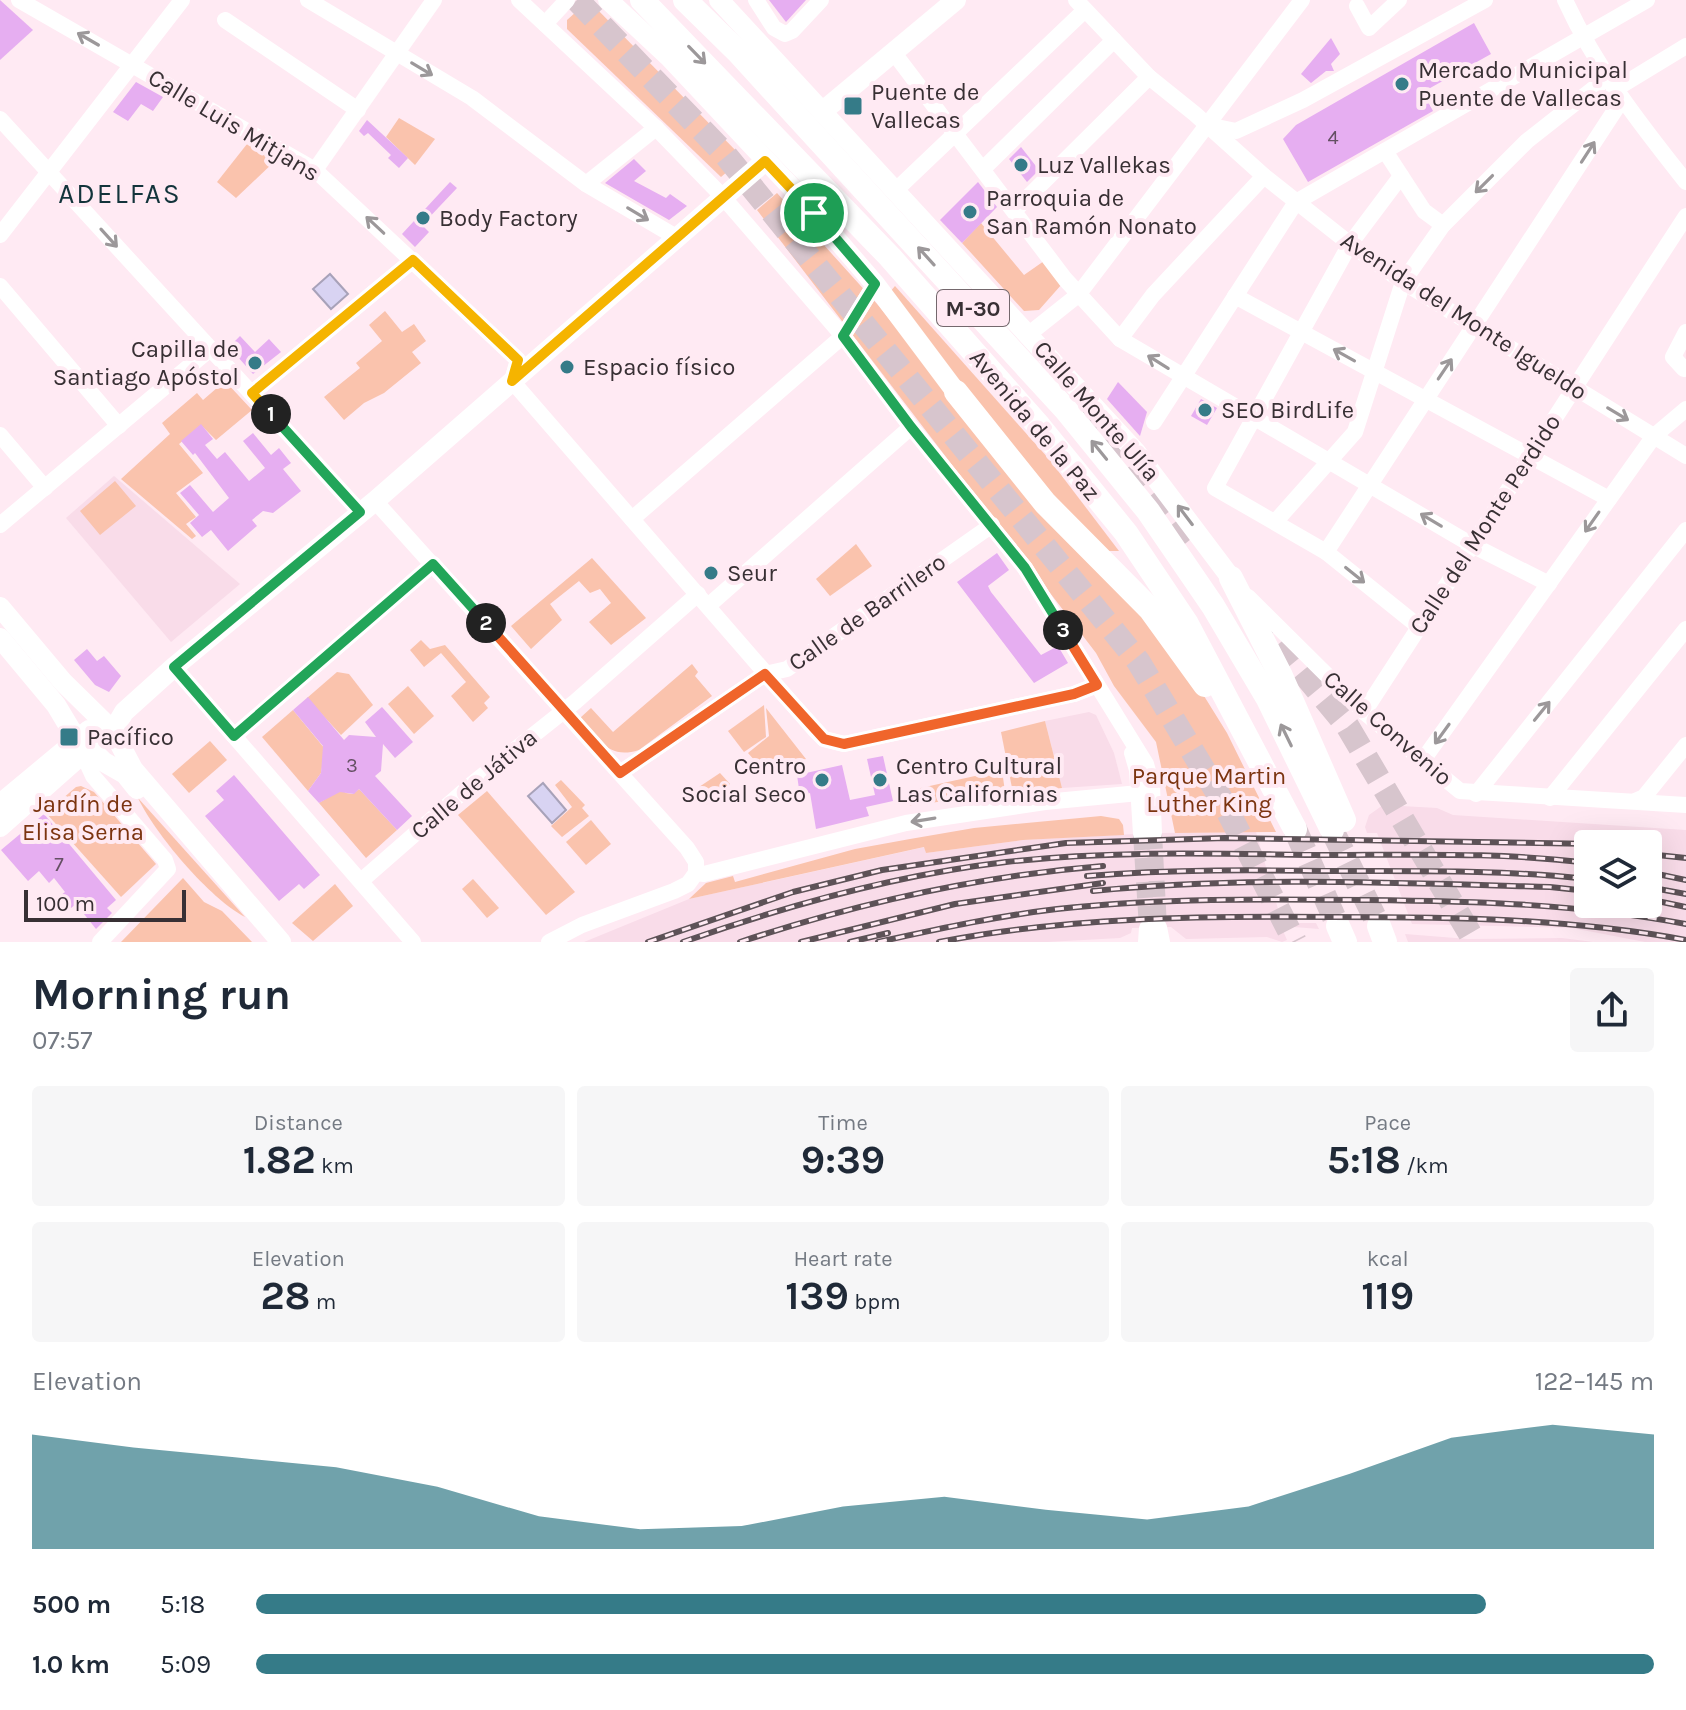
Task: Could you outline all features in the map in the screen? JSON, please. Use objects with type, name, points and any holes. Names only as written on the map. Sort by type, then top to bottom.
[{"type":"highway","name":"Avenida de la Paz","points":[[642,0],[890,257],[1039,426],[1126,533],[1187,624],[1295,829]]},
{"type":"highway","name":"Avenida de la Paz","points":[[685,0],[738,52],[1066,410],[1148,511],[1213,606],[1340,830],[1281,676],[1231,578]]},
{"type":"highway","points":[[956,392],[1045,503],[1150,609],[1259,758]]},
{"type":"main road","name":"Avenida de la Paz","points":[[608,0],[669,57],[875,284],[956,392]]},
{"type":"main road","name":"Calle Monte Ulía","points":[[719,0],[1136,452],[1231,578]]},
{"type":"main road","points":[[823,111],[956,0]]},
{"type":"main road","points":[[0,827],[86,744],[174,667],[368,507],[765,161]]},
{"type":"main road","points":[[0,607],[63,682],[107,726],[129,771],[272,942]]},
{"type":"main road","points":[[0,638],[86,744],[112,762],[119,758],[107,726]]},
{"type":"main road","points":[[86,744],[129,771],[281,942]]},
{"type":"main road","points":[[0,804],[86,744]]},
{"type":"street","name":"Calle Luis Mitjans","points":[[19,0],[315,170],[518,360],[512,381]]},
{"type":"street","points":[[0,235],[182,0]]},
{"type":"street","points":[[308,0],[472,98],[586,184],[676,237]]},
{"type":"street","points":[[315,170],[434,0]]},
{"type":"street","points":[[519,0],[656,128],[723,197],[843,336],[911,427],[1025,568],[1097,685],[1150,774],[1148,833],[1137,770],[1123,729]]},
{"type":"street","points":[[545,24],[567,0]]},
{"type":"street","points":[[746,0],[768,42],[770,54]]},
{"type":"street","points":[[756,0],[774,28],[785,34],[792,31],[821,0]]},
{"type":"street","points":[[1029,334],[1078,295],[1302,0]]},
{"type":"street","points":[[1357,6],[1369,28],[1399,0]]},
{"type":"street","points":[[1207,124],[1236,131],[1303,100],[1485,0]]},
{"type":"street","points":[[1565,0],[1582,37],[1614,90],[1686,182]]},
{"type":"street","points":[[1154,422],[1296,202],[1647,0]]},
{"type":"street","points":[[896,190],[1081,5]]},
{"type":"street","name":"Avenida del Monte Igueldo","points":[[1081,5],[1149,77],[1264,176],[1350,244],[1403,282],[1686,456]]},
{"type":"street","points":[[225,20],[358,110]]},
{"type":"street","points":[[983,169],[1114,40]]},
{"type":"street","points":[[1276,521],[1355,432],[1403,282],[1443,225],[1527,141],[1686,46]]},
{"type":"street","points":[[894,53],[1078,295],[1120,339],[1472,545],[1549,584]]},
{"type":"street","points":[[1015,210],[1149,77]]},
{"type":"street","points":[[1326,552],[1475,326],[1614,90]]},
{"type":"street","points":[[0,119],[252,393],[368,507],[433,564],[687,848],[696,862],[696,873],[688,884],[582,925],[549,942]]},
{"type":"street","points":[[586,184],[656,128]]},
{"type":"street","points":[[1385,151],[1424,211],[1443,225]]},
{"type":"street","points":[[1120,339],[1153,295],[1264,176]]},
{"type":"street","points":[[1401,176],[1350,244],[1215,488],[1326,552],[1418,626]]},
{"type":"street","name":"Calle del Monte Perdido","points":[[1364,712],[1686,216]]},
{"type":"street","points":[[252,393],[413,260]]},
{"type":"street","points":[[632,519],[843,336],[875,284]]},
{"type":"street","points":[[0,286],[119,426]]},
{"type":"street","points":[[1235,296],[1609,499]]},
{"type":"street","points":[[1684,369],[1673,357],[1686,332]]},
{"type":"street","points":[[0,525],[210,349]]},
{"type":"street","points":[[512,381],[824,739],[844,744],[1074,694],[1097,685]]},
{"type":"street","points":[[1423,760],[1654,436],[1686,409]]},
{"type":"street","name":"Calle de Játiva","points":[[361,881],[564,709],[703,600],[911,427]]},
{"type":"street","points":[[0,435],[45,488]]},
{"type":"street","name":"Calle de Barrilero","points":[[620,773],[765,674],[787,669],[992,525]]},
{"type":"street","points":[[1476,794],[1686,530]]},
{"type":"street","points":[[234,736],[433,564]]},
{"type":"street","name":"Calle Convenio","points":[[1231,578],[1364,712],[1460,791],[1683,806]]},
{"type":"street","points":[[1550,798],[1686,629]]},
{"type":"street","points":[[174,667],[413,942]]},
{"type":"street","points":[[86,744],[88,765],[93,776],[165,860],[168,869],[100,942]]},
{"type":"street","points":[[1635,801],[1644,797],[1686,745]]},
{"type":"street","points":[[696,873],[704,874],[906,823],[1045,802],[1139,793]]},
{"type":"shaded area","points":[[330,274],[348,294],[331,309],[313,289]]},
{"type":"shaded area","points":[[114,476],[240,584],[171,642],[66,518]]},
{"type":"shaded area","points":[[1089,712],[1096,715],[1114,753],[1122,784],[1062,788],[1045,721]]},
{"type":"shaded area","points":[[543,783],[566,810],[552,823],[528,796]]},
{"type":"shaded area","points":[[1383,805],[1437,808],[1453,815],[1686,830],[1686,942],[1645,942],[1572,928],[1412,924],[1377,833],[1367,833],[1365,827],[1369,815]]},
{"type":"shaded area","points":[[1256,832],[1282,923],[1316,923],[1319,929],[1281,926],[1287,940],[1282,942],[1267,937],[1186,939],[1171,927],[1132,928],[1131,933],[1120,938],[1047,942],[584,942],[689,899],[925,847],[926,853],[1023,840],[1154,833]]},
{"type":"shaded area","points":[[1405,934],[1468,939],[1562,938],[1593,942],[1408,942]]},
{"type":"green space","points":[[586,3],[593,5],[743,158],[721,177],[567,29],[567,20]]},
{"type":"green space","points":[[399,118],[435,139],[415,165],[386,137]]},
{"type":"green space","points":[[247,144],[276,160],[236,198],[217,182]]},
{"type":"green space","name":"Parque Martin Luther King","points":[[777,193],[878,305],[1047,518],[1178,654],[1227,733],[1276,832],[1175,833],[1156,742],[1114,686],[1096,653],[757,210]]},
{"type":"green space","points":[[981,223],[1024,275],[1044,261],[1062,284],[1039,310],[1024,311],[962,243]]},
{"type":"green space","points":[[895,286],[1049,459],[1119,551],[1105,551],[1066,516],[889,293]]},
{"type":"green space","points":[[385,311],[402,332],[414,324],[426,341],[412,352],[421,363],[344,420],[324,397],[360,368],[356,363],[382,341],[369,325]]},
{"type":"green space","points":[[225,381],[252,410],[216,440],[201,425],[179,444],[203,473],[176,493],[196,517],[186,524],[196,536],[192,539],[121,479],[170,434],[162,423],[197,393],[203,400]]},
{"type":"green space","points":[[115,481],[136,506],[100,535],[80,511]]},
{"type":"green space","points":[[856,544],[872,566],[830,596],[816,579]]},
{"type":"green space","points":[[592,558],[646,618],[611,645],[589,622],[611,603],[600,589],[590,593],[579,581],[550,604],[562,620],[531,649],[511,626]]},
{"type":"green space","points":[[421,640],[430,649],[445,645],[490,697],[484,703],[488,708],[473,722],[451,696],[466,682],[441,653],[424,667],[410,650]]},
{"type":"green space","points":[[692,664],[698,672],[695,676],[712,696],[639,750],[612,750],[580,718],[591,708],[613,732]]},
{"type":"green space","points":[[337,672],[349,674],[373,705],[341,735],[307,698]]},
{"type":"green space","points":[[408,686],[434,716],[414,734],[388,704]]},
{"type":"green space","points":[[764,705],[766,737],[744,752],[728,731]]},
{"type":"green space","points":[[766,708],[806,759],[764,771],[748,753],[769,736]]},
{"type":"green space","points":[[293,710],[325,749],[321,773],[308,791],[262,737]]},
{"type":"green space","points":[[1045,721],[1062,788],[1013,793],[1001,732]]},
{"type":"green space","points":[[210,741],[227,760],[189,793],[172,774]]},
{"type":"green space","points":[[1002,770],[1005,792],[910,806],[907,791]]},
{"type":"green space","points":[[720,773],[730,784],[706,805],[693,791]]},
{"type":"green space","points":[[561,780],[585,805],[582,808],[589,816],[562,837],[551,826],[572,807],[555,785]]},
{"type":"green space","name":"Jardín de Elisa Serna","points":[[81,786],[94,792],[156,864],[121,897],[46,813]]},
{"type":"green space","points":[[342,789],[353,794],[359,789],[397,830],[366,858],[319,803]]},
{"type":"green space","points":[[487,791],[575,892],[546,915],[458,815]]},
{"type":"green space","points":[[138,798],[245,917],[200,881],[157,829]]},
{"type":"green space","points":[[1101,816],[1119,819],[1124,835],[1023,840],[926,853],[924,847],[689,899],[706,883],[733,876],[735,882],[855,849],[974,828]]},
{"type":"green space","points":[[591,820],[611,844],[586,865],[566,842]]},
{"type":"green space","points":[[183,878],[204,902],[222,911],[252,942],[121,942]]},
{"type":"green space","points":[[473,879],[499,908],[487,918],[462,889]]},
{"type":"green space","points":[[335,884],[353,906],[313,941],[292,923]]},
{"type":"building","points":[[0,0],[33,30],[0,60]]},
{"type":"building","points":[[769,0],[806,0],[786,22]]},
{"type":"building","points":[[1474,23],[1491,54],[1423,92],[1433,111],[1308,182],[1283,139],[1296,125]]},
{"type":"building","points":[[1331,38],[1340,54],[1331,64],[1334,71],[1326,71],[1311,83],[1301,74]]},
{"type":"building","points":[[136,82],[163,97],[153,111],[141,104],[128,121],[113,112]]},
{"type":"building","points":[[367,120],[408,158],[399,168],[388,158],[391,155],[368,133],[364,136],[359,131]]},
{"type":"building","name":"Luz Vallekas","points":[[1021,147],[1039,170],[1027,182],[1009,159]]},
{"type":"building","points":[[634,159],[646,171],[634,181],[666,198],[670,194],[687,206],[669,220],[605,183]]},
{"type":"building","name":"Body Factory","points":[[450,182],[457,188],[422,225],[429,232],[415,247],[402,234]]},
{"type":"building","name":"Parroquia de San Ramón Nonato","points":[[978,182],[997,207],[962,243],[940,220]]},
{"type":"building","name":"Capilla de Santiago Apóstol","points":[[240,336],[255,352],[269,339],[281,352],[253,374],[229,347]]},
{"type":"building","points":[[1118,382],[1147,412],[1140,436],[1107,399]]},
{"type":"building","name":"SEO BirdLife","points":[[1201,399],[1217,408],[1207,425],[1191,416]]},
{"type":"building","points":[[201,424],[213,439],[205,445],[217,459],[225,452],[249,481],[265,468],[243,441],[253,433],[271,455],[279,448],[291,463],[283,469],[301,491],[273,513],[263,511],[252,520],[257,526],[228,551],[211,530],[202,537],[190,523],[199,515],[180,493],[190,485],[213,512],[229,498],[195,453],[193,455],[181,441]]},
{"type":"building","points":[[997,553],[1009,570],[988,586],[991,592],[1041,655],[1058,646],[1068,663],[1034,683],[957,582]]},
{"type":"building","points":[[87,649],[97,661],[104,656],[121,676],[109,692],[95,685],[74,660]]},
{"type":"building","points":[[308,697],[344,740],[349,735],[376,737],[365,722],[382,707],[413,742],[395,758],[383,744],[381,771],[375,776],[412,816],[397,830],[359,789],[354,794],[340,792],[319,803],[308,791],[321,773],[323,746],[293,710]]},
{"type":"building","points":[[883,756],[893,801],[866,807],[869,816],[816,829],[810,793],[800,796],[797,775],[842,765],[850,800],[875,795],[867,759]]},
{"type":"building","points":[[234,775],[320,875],[304,889],[299,884],[279,901],[205,816],[224,800],[216,791]]},
{"type":"building","points":[[44,814],[116,900],[107,908],[112,913],[96,929],[76,904],[71,908],[60,896],[65,892],[54,878],[49,883],[39,871],[28,881],[1,850]]},
{"type":"tunnel","points":[[577,0],[724,153],[1138,661],[1223,802],[1295,942]]},
{"type":"tunnel","points":[[1086,409],[1191,539]]},
{"type":"tunnel","points":[[1256,616],[1348,727],[1475,942]]},
{"type":"tunnel","points":[[1295,829],[1338,926]]},
{"type":"tunnel","points":[[1332,830],[1379,926]]},
{"type":"tunnel","points":[[1154,833],[1159,927]]},
{"type":"tunnel","points":[[1141,834],[1147,928]]},
{"type":"railway","points":[[648,942],[793,892],[882,870],[1066,843],[1225,838],[1574,844]]},
{"type":"railway","points":[[683,942],[802,904],[883,883],[1046,858],[1166,854],[1458,855],[1574,862]]},
{"type":"railway","points":[[1662,855],[1686,858]]},
{"type":"railway","points":[[740,942],[829,915],[919,893],[1011,877],[1103,866]]},
{"type":"railway","points":[[1087,876],[1216,870],[1435,871],[1574,878]]},
{"type":"railway","points":[[1662,875],[1686,880]]},
{"type":"railway","points":[[1093,891],[1207,883],[1321,882],[1574,890]]},
{"type":"railway","points":[[801,942],[955,904],[1103,883]]},
{"type":"railway","points":[[1662,890],[1686,894]]},
{"type":"railway","points":[[878,942],[1057,909],[1212,900],[1487,903],[1606,912],[1686,924]]},
{"type":"railway","points":[[1662,902],[1686,907]]},
{"type":"railway","points":[[939,942],[1085,923],[1282,917],[1509,920],[1597,927],[1686,940]]},
{"type":"railway","points":[[850,942],[888,933]]},
{"type":"place","name":"Mercado Municipal Puente de Vallecas","points":[[1402,84]]},
{"type":"place","name":"Puente de Vallecas","points":[[853,106]]},
{"type":"place","name":"Luz Vallekas","points":[[1021,165]]},
{"type":"place","name":"Parroquia de San Ramón Nonato","points":[[970,212]]},
{"type":"place","name":"Body Factory","points":[[423,218]]},
{"type":"place","name":"Capilla de Santiago Apóstol","points":[[255,363]]},
{"type":"place","name":"Espacio físico","points":[[567,367]]},
{"type":"place","name":"SEO BirdLife","points":[[1205,410]]},
{"type":"place","name":"Seur","points":[[711,573]]},
{"type":"place","name":"Pacífico","points":[[69,737]]},
{"type":"place","name":"Centro Social Seco","points":[[822,780]]},
{"type":"place","name":"Centro Cultural Las Californias","points":[[880,780]]},
{"type":"district","name":"ADELFAS","points":[[120,193]]},
{"type":"route","points":[[765,161],[814,213],[875,284],[843,336],[911,427],[1025,568],[1097,685],[1074,694],[844,744],[824,739],[765,674],[620,773],[433,564],[234,736],[174,667],[360,512],[252,393],[413,260],[518,360],[512,381],[765,161]]}]
